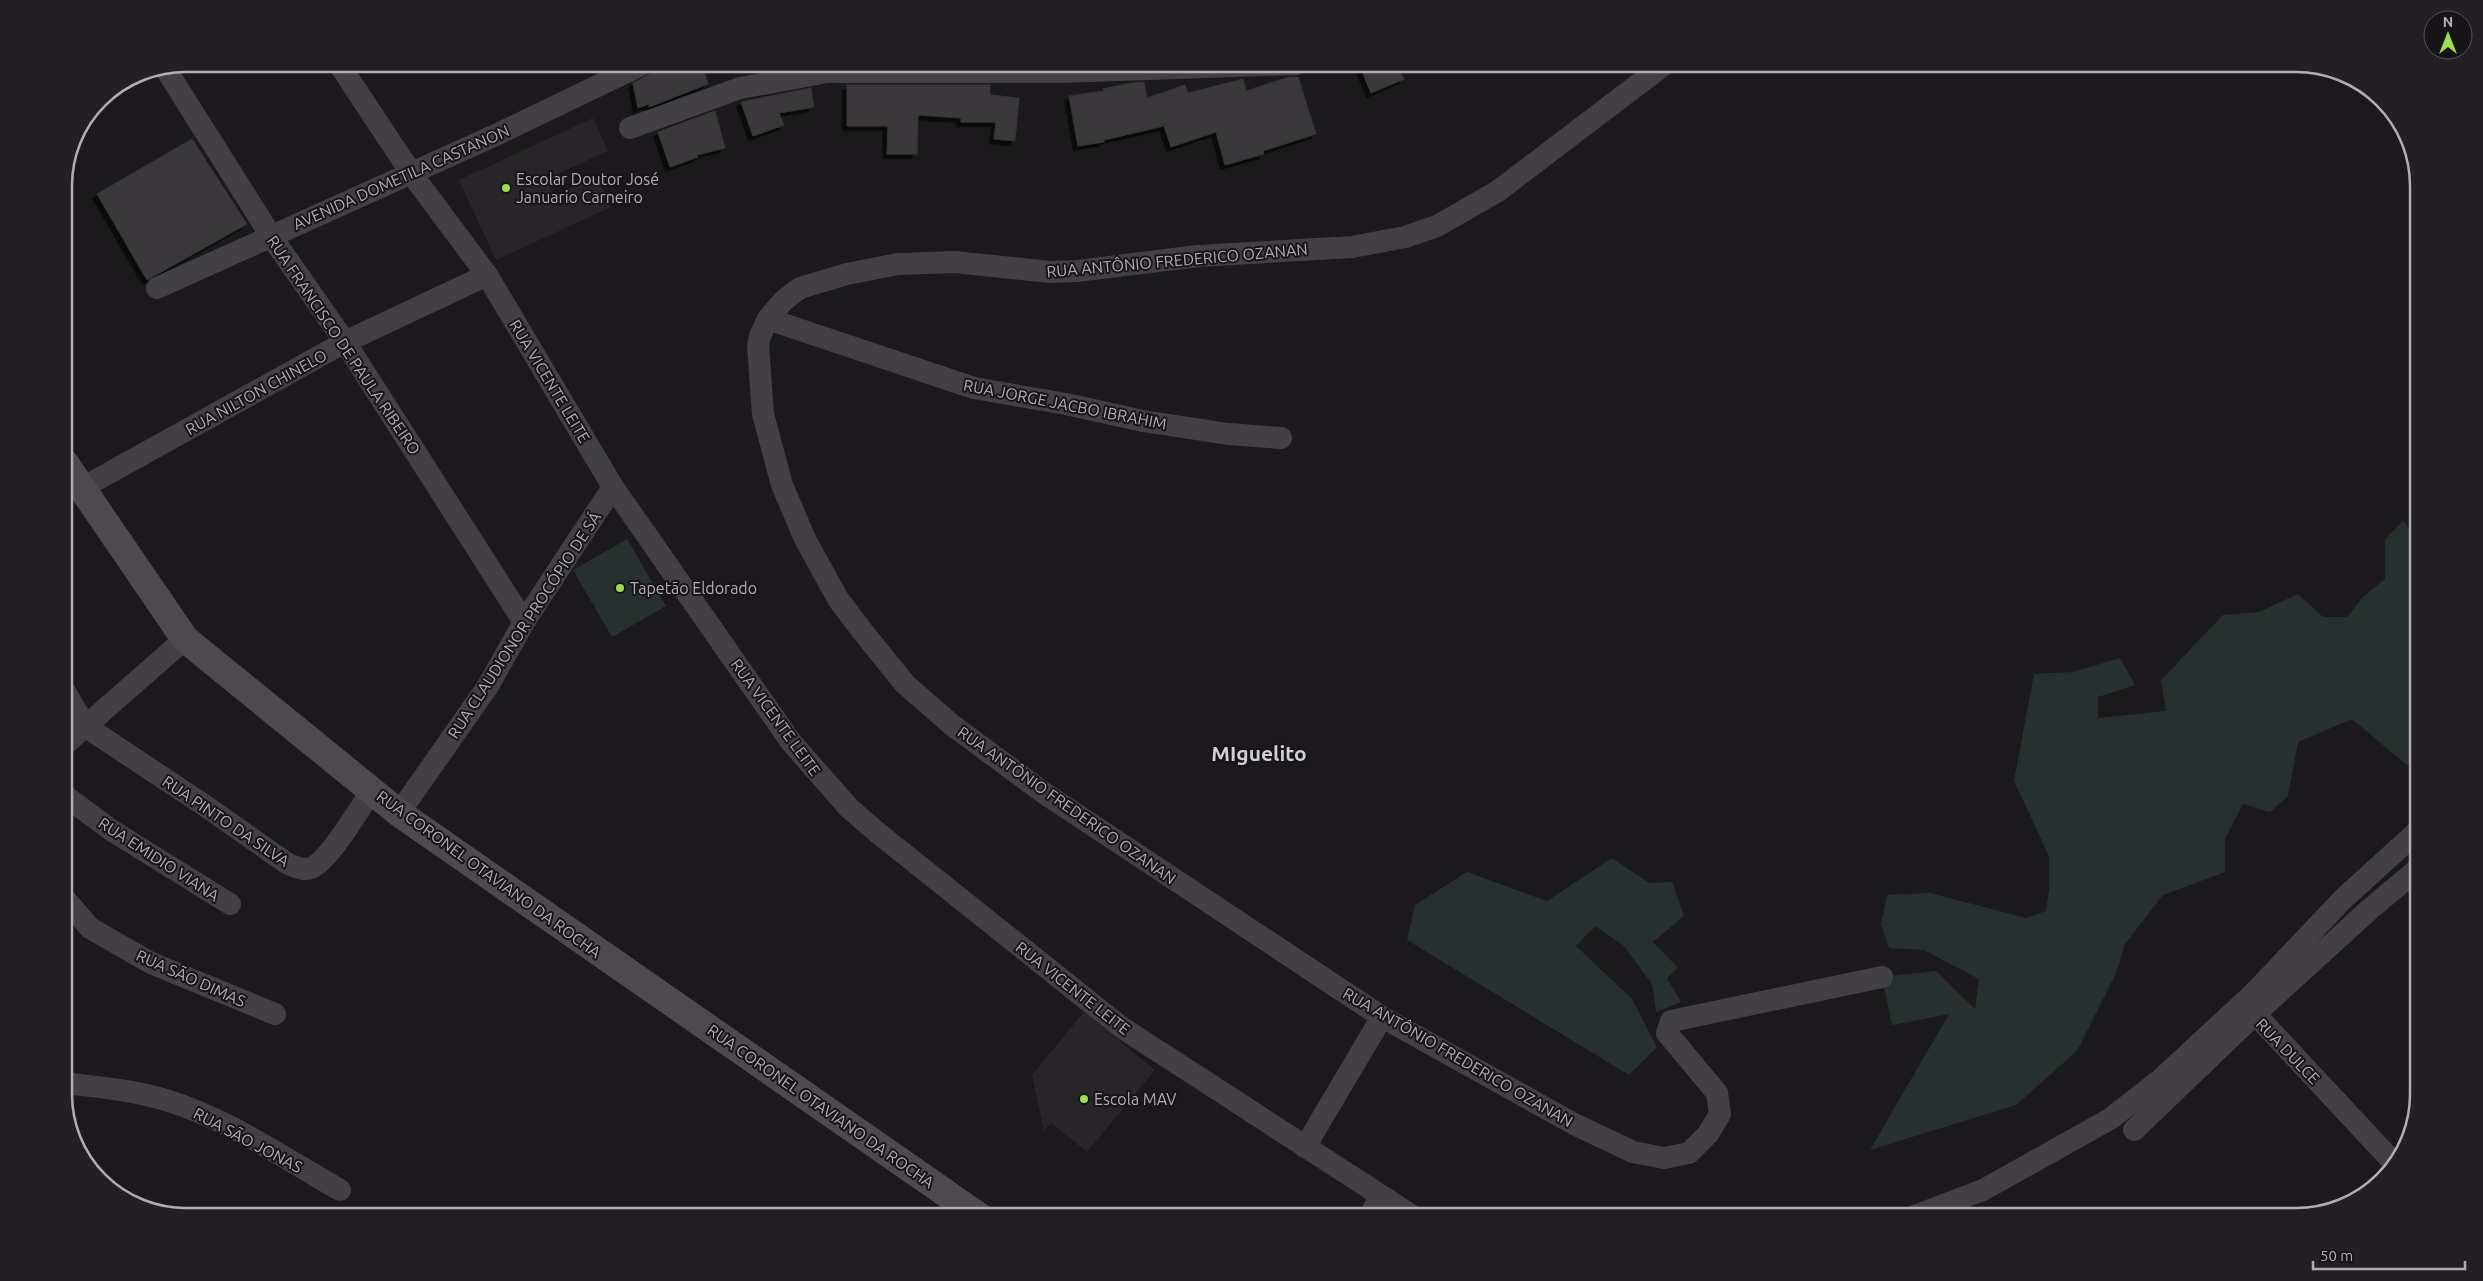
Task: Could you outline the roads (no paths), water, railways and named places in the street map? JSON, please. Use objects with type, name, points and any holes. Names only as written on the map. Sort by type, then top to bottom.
[{"type":"street","name":"RUA VICENTE LEITE","points":[[344,72],[411,173],[487,275],[613,487],[791,742],[849,808],[1121,1027],[1399,1208]]},
{"type":"street","points":[[630,128],[740,88],[810,72]]},
{"type":"street","name":"RUA ANTÔNIO FREDERICO OZANAN","points":[[1654,72],[1498,191],[1437,226],[1405,237],[1352,247],[1198,256],[1104,269],[1059,272],[955,262],[898,264],[847,274],[800,288],[783,301],[768,319],[760,336],[758,369],[763,414],[782,485],[804,539],[838,599],[905,684],[952,725],[1044,793],[1382,1017],[1574,1124],[1633,1152],[1664,1158],[1689,1153],[1708,1134],[1720,1114],[1717,1093],[1667,1033],[1671,1021],[1882,977]]},
{"type":"street","name":"AVENIDA DOMETILA CASTANON","points":[[157,288],[411,173],[597,73]]},
{"type":"street","name":"RUA FRANCISCO DE PAULA RIBEIRO","points":[[168,74],[271,236],[345,342],[524,622]]},
{"type":"street","name":"RUA NILTON CHINELO","points":[[82,488],[345,342],[487,275]]},
{"type":"street","name":"RUA JORGE JACBO IBRAHIM","points":[[768,319],[974,388],[1066,404],[1143,421],[1228,434],[1281,438]]},
{"type":"street","name":"RUA CORONEL OTAVIANO DA ROCHA","points":[[73,475],[185,639],[399,813],[967,1208]]},
{"type":"street","name":"RUA CLAUDIONOR PROCÓPIO DE SÁ","points":[[399,813],[488,686],[524,622],[613,487]]},
{"type":"street","points":[[73,737],[185,639]]},
{"type":"street","points":[[73,705],[85,726]]},
{"type":"street","name":"RUA PINTO DA SILVA","points":[[85,726],[204,805],[288,864],[297,868],[309,869],[317,865],[327,855],[372,790]]},
{"type":"street","name":"RUA EMIDIO VIANA","points":[[73,802],[111,830],[230,904]]},
{"type":"street","points":[[2248,1010],[2343,899],[2410,838]]},
{"type":"street","points":[[1936,1208],[1983,1190],[2110,1119],[2248,1010],[2410,876]]},
{"type":"street","name":"RUA SÃO DIMAS","points":[[73,908],[90,928],[151,963],[275,1014]]},
{"type":"street","name":"RUA DULCE","points":[[2134,1130],[2248,1010],[2390,1159]]},
{"type":"street","points":[[1305,1147],[1382,1017]]},
{"type":"street","name":"RUA SÃO JONAS","points":[[73,1084],[117,1090],[166,1100],[212,1118],[340,1190]]},
{"type":"street","points":[[1374,1208],[1380,1197]]},
{"type":"place","name":"Escolar Doutor José Januario Carneiro","points":[[506,188]]},
{"type":"place","name":"Tapetão Eldorado","points":[[620,588]]},
{"type":"place","name":"Escola MAV","points":[[1084,1099]]},
{"type":"district","name":"MIguelito","points":[[1259,753]]}]
